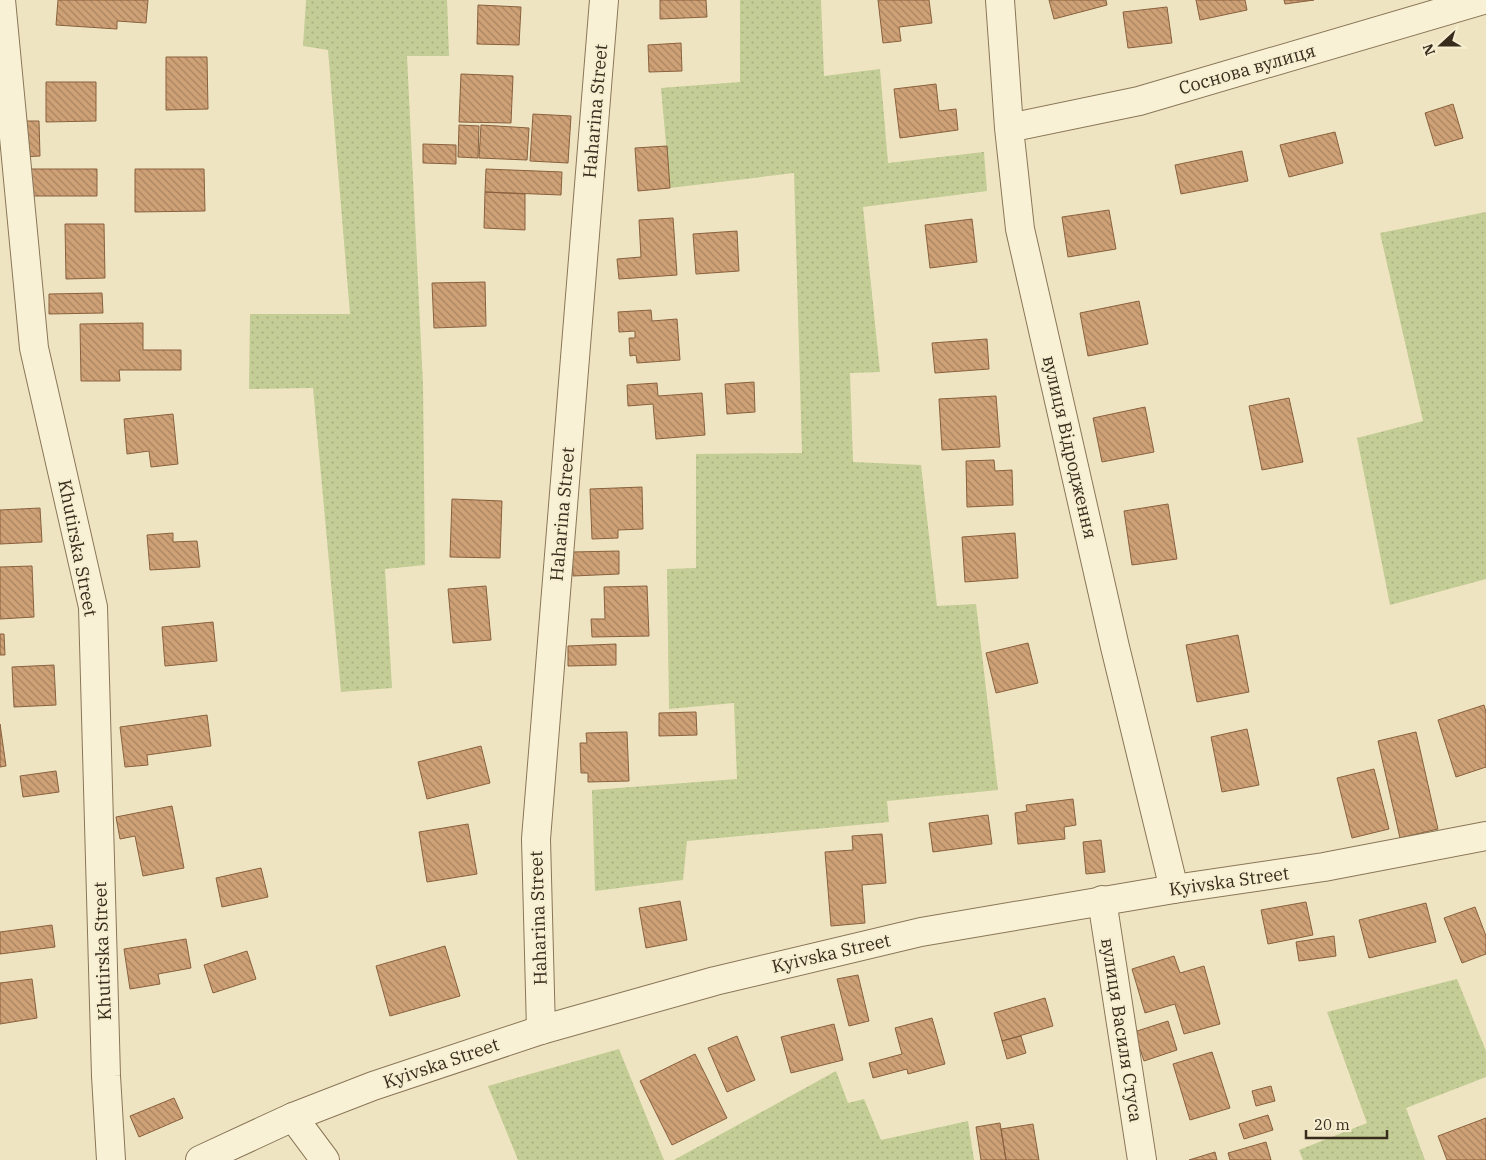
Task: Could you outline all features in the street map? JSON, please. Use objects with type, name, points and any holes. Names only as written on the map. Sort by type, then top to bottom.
[{"type":"street","name":"Khutirska Street","points":[[1,0],[34,348],[93,607],[106,1066],[112,1160]]},
{"type":"street","name":"Haharina Street","points":[[541,1030],[536,839],[604,0]]},
{"type":"street","name":"вулиця Відродження","points":[[1000,0],[1008,128],[1020,229],[1115,647],[1174,889]]},
{"type":"street","name":"Соснова вулиця","points":[[1008,128],[1140,101],[1469,2]]},
{"type":"street","name":"Kyivska Street","points":[[200,1160],[293,1117],[373,1086],[541,1030],[715,981],[911,934],[1102,900],[1324,867],[1486,836]]},
{"type":"street","name":"вулиця Василя Стуса","points":[[1102,900],[1142,1160]]},
{"type":"street","points":[[293,1117],[325,1160]]},
{"type":"green space","points":[[306,0],[447,0],[449,56],[407,56],[423,385],[425,565],[385,569],[392,688],[341,692],[313,388],[249,389],[250,314],[350,314],[328,50],[303,46]]},
{"type":"green space","points":[[740,0],[821,0],[824,76],[880,69],[888,163],[984,152],[987,191],[863,207],[880,372],[850,373],[853,462],[921,465],[937,606],[976,604],[998,790],[887,801],[889,822],[687,841],[683,880],[595,891],[592,790],[737,779],[734,703],[669,709],[667,569],[696,568],[696,454],[802,453],[794,173],[670,188],[661,88],[740,82]]},
{"type":"green space","points":[[1486,212],[1486,579],[1390,605],[1357,438],[1423,421],[1380,233]]},
{"type":"green space","points":[[1457,979],[1486,1051],[1486,1077],[1406,1108],[1425,1160],[1303,1160],[1299,1150],[1367,1123],[1327,1012]]},
{"type":"green space","points":[[619,1049],[664,1160],[518,1160],[488,1086]]},
{"type":"green space","points":[[836,1071],[848,1103],[864,1099],[881,1140],[968,1121],[974,1160],[674,1160]]},
{"type":"building","points":[[58,0],[148,0],[146,23],[117,21],[117,29],[56,25]]},
{"type":"building","points":[[660,0],[706,0],[707,17],[660,19]]},
{"type":"building","points":[[878,0],[929,0],[932,23],[899,27],[901,41],[883,43]]},
{"type":"building","points":[[1049,0],[1106,0],[1107,5],[1054,19]]},
{"type":"building","points":[[1196,0],[1245,0],[1247,10],[1200,20]]},
{"type":"building","points":[[1284,0],[1314,0],[1285,4]]},
{"type":"building","points":[[478,5],[521,7],[519,45],[477,44]]},
{"type":"building","points":[[1167,7],[1172,43],[1128,48],[1123,12]]},
{"type":"building","points":[[681,43],[682,71],[649,72],[648,45]]},
{"type":"building","points":[[166,57],[207,57],[208,109],[166,110]]},
{"type":"building","points":[[461,74],[513,76],[511,123],[459,122]]},
{"type":"building","points":[[46,82],[96,82],[96,121],[46,122]]},
{"type":"building","points":[[936,84],[939,111],[956,109],[958,130],[900,138],[894,89]]},
{"type":"building","points":[[1453,104],[1463,138],[1435,146],[1425,113]]},
{"type":"building","points":[[533,114],[571,116],[568,163],[530,161]]},
{"type":"building","points":[[20,121],[39,121],[40,156],[20,157]]},
{"type":"building","points":[[459,125],[479,126],[478,158],[458,157]]},
{"type":"building","points":[[481,125],[529,128],[527,160],[479,158]]},
{"type":"building","points":[[1335,132],[1343,163],[1289,177],[1280,145]]},
{"type":"building","points":[[423,144],[456,145],[456,164],[423,163]]},
{"type":"building","points":[[667,146],[670,188],[638,191],[635,148]]},
{"type":"building","points":[[1242,151],[1248,181],[1181,194],[1175,165]]},
{"type":"building","points":[[22,169],[97,169],[97,196],[22,196]]},
{"type":"building","points":[[135,169],[204,169],[205,211],[135,212]]},
{"type":"building","points":[[486,169],[562,172],[561,195],[485,192]]},
{"type":"building","points":[[485,192],[525,194],[525,230],[484,228]]},
{"type":"building","points":[[1109,210],[1116,249],[1068,257],[1062,217]]},
{"type":"building","points":[[673,218],[677,275],[619,279],[617,259],[641,257],[639,220]]},
{"type":"building","points":[[972,219],[977,262],[930,268],[925,225]]},
{"type":"building","points":[[65,224],[104,224],[105,278],[66,279]]},
{"type":"building","points":[[737,231],[739,271],[696,274],[693,234]]},
{"type":"building","points":[[485,282],[486,326],[434,328],[432,283]]},
{"type":"building","points":[[102,293],[103,313],[49,314],[49,294]]},
{"type":"building","points":[[1139,301],[1148,344],[1088,356],[1080,313]]},
{"type":"building","points":[[651,310],[652,321],[677,319],[680,360],[637,363],[636,355],[630,356],[629,338],[635,338],[635,331],[619,332],[618,312]]},
{"type":"building","points":[[143,323],[143,350],[181,350],[181,370],[119,370],[120,381],[81,381],[80,324]]},
{"type":"building","points":[[987,339],[989,369],[935,373],[932,343]]},
{"type":"building","points":[[754,382],[755,412],[727,414],[725,384]]},
{"type":"building","points":[[657,383],[658,396],[702,393],[705,435],[656,439],[653,404],[628,406],[627,385]]},
{"type":"building","points":[[996,396],[1000,447],[942,450],[939,399]]},
{"type":"building","points":[[1289,398],[1303,462],[1262,470],[1249,406]]},
{"type":"building","points":[[1145,407],[1154,452],[1102,462],[1093,418]]},
{"type":"building","points":[[173,414],[178,464],[151,467],[149,451],[127,454],[124,419]]},
{"type":"building","points":[[994,460],[995,471],[1012,470],[1013,505],[967,507],[966,461]]},
{"type":"building","points":[[642,487],[643,529],[618,530],[618,538],[592,539],[590,489]]},
{"type":"building","points":[[452,499],[502,501],[500,558],[450,557]]},
{"type":"building","points":[[1168,504],[1177,559],[1132,565],[1124,511]]},
{"type":"building","points":[[40,508],[42,542],[0,544],[0,510]]},
{"type":"building","points":[[173,533],[173,542],[197,541],[200,567],[150,570],[147,535]]},
{"type":"building","points":[[1015,533],[1018,578],[965,582],[962,537]]},
{"type":"building","points":[[619,551],[619,574],[573,576],[572,552]]},
{"type":"building","points":[[32,566],[34,617],[0,619],[0,567]]},
{"type":"building","points":[[486,586],[491,640],[453,643],[448,589]]},
{"type":"building","points":[[647,586],[649,636],[592,637],[591,619],[605,619],[604,587]]},
{"type":"building","points":[[213,622],[217,661],[165,666],[162,627]]},
{"type":"building","points":[[0,634],[4,634],[5,655],[0,655]]},
{"type":"building","points":[[1238,635],[1249,692],[1197,702],[1186,645]]},
{"type":"building","points":[[1028,643],[1038,683],[996,693],[986,653]]},
{"type":"building","points":[[616,644],[616,665],[568,666],[568,646]]},
{"type":"building","points":[[54,665],[56,705],[14,707],[12,667]]},
{"type":"building","points":[[1484,705],[1486,712],[1486,767],[1456,777],[1438,720]]},
{"type":"building","points":[[696,712],[697,735],[659,736],[659,713]]},
{"type":"building","points":[[207,715],[211,746],[147,755],[148,765],[125,767],[120,727]]},
{"type":"building","points":[[0,724],[6,766],[0,767]]},
{"type":"building","points":[[1247,729],[1259,785],[1222,792],[1211,737]]},
{"type":"building","points":[[627,732],[629,781],[588,782],[588,773],[581,773],[580,743],[587,743],[586,733]]},
{"type":"building","points":[[1416,732],[1438,829],[1400,838],[1378,741]]},
{"type":"building","points":[[481,746],[490,783],[427,799],[418,762]]},
{"type":"building","points":[[1374,769],[1389,829],[1352,838],[1337,778]]},
{"type":"building","points":[[56,771],[59,792],[23,797],[20,776]]},
{"type":"building","points":[[1073,799],[1076,825],[1064,827],[1065,839],[1018,844],[1015,813],[1027,811],[1026,805]]},
{"type":"building","points":[[172,806],[184,868],[143,876],[135,836],[120,839],[116,817]]},
{"type":"building","points":[[988,815],[992,844],[933,852],[929,823]]},
{"type":"building","points":[[468,824],[477,874],[427,882],[419,832]]},
{"type":"building","points":[[882,834],[886,883],[862,885],[865,923],[831,926],[825,852],[853,850],[852,836]]},
{"type":"building","points":[[1101,840],[1105,872],[1086,874],[1083,842]]},
{"type":"building","points":[[261,868],[268,897],[222,907],[216,878]]},
{"type":"building","points":[[680,901],[687,940],[646,948],[639,908]]},
{"type":"building","points":[[1306,902],[1313,935],[1268,944],[1261,910]]},
{"type":"building","points":[[1426,903],[1436,942],[1369,958],[1359,920]]},
{"type":"building","points":[[1475,907],[1486,936],[1486,954],[1462,963],[1444,918]]},
{"type":"building","points":[[52,925],[55,947],[0,954],[0,932]]},
{"type":"building","points":[[1334,936],[1336,956],[1299,961],[1296,942]]},
{"type":"building","points":[[186,939],[191,968],[158,974],[160,984],[130,989],[124,949]]},
{"type":"building","points":[[445,946],[460,996],[390,1016],[376,966]]},
{"type":"building","points":[[247,951],[256,979],[213,993],[204,965]]},
{"type":"building","points":[[1174,956],[1180,973],[1204,966],[1220,1024],[1184,1034],[1175,1004],[1145,1013],[1132,969]]},
{"type":"building","points":[[858,975],[869,1021],[849,1026],[837,979]]},
{"type":"building","points":[[32,979],[37,1018],[0,1024],[0,983]]},
{"type":"building","points":[[1045,998],[1053,1026],[1002,1041],[994,1013]]},
{"type":"building","points":[[932,1018],[945,1064],[908,1074],[907,1069],[873,1078],[869,1063],[902,1054],[895,1028]]},
{"type":"building","points":[[1168,1021],[1177,1050],[1144,1061],[1134,1032]]},
{"type":"building","points":[[834,1024],[843,1060],[791,1073],[781,1037]]},
{"type":"building","points":[[737,1036],[755,1080],[727,1092],[708,1048]]},
{"type":"building","points":[[1021,1036],[1026,1053],[1007,1059],[1002,1041]]},
{"type":"building","points":[[1212,1052],[1230,1108],[1190,1120],[1173,1064]]},
{"type":"building","points":[[695,1054],[727,1118],[672,1145],[640,1081]]},
{"type":"building","points":[[1271,1086],[1275,1101],[1256,1106],[1252,1091]]},
{"type":"building","points":[[174,1098],[183,1118],[139,1137],[130,1116]]},
{"type":"building","points":[[1268,1115],[1273,1130],[1244,1139],[1239,1124]]},
{"type":"building","points":[[1486,1118],[1486,1160],[1447,1160],[1438,1136]]},
{"type":"building","points":[[1000,1123],[1006,1160],[981,1160],[976,1127]]},
{"type":"building","points":[[1033,1124],[1039,1160],[1006,1160],[1001,1129]]},
{"type":"building","points":[[1266,1142],[1271,1160],[1230,1160],[1228,1153]]},
{"type":"building","points":[[1215,1152],[1217,1160],[1189,1160]]}]
